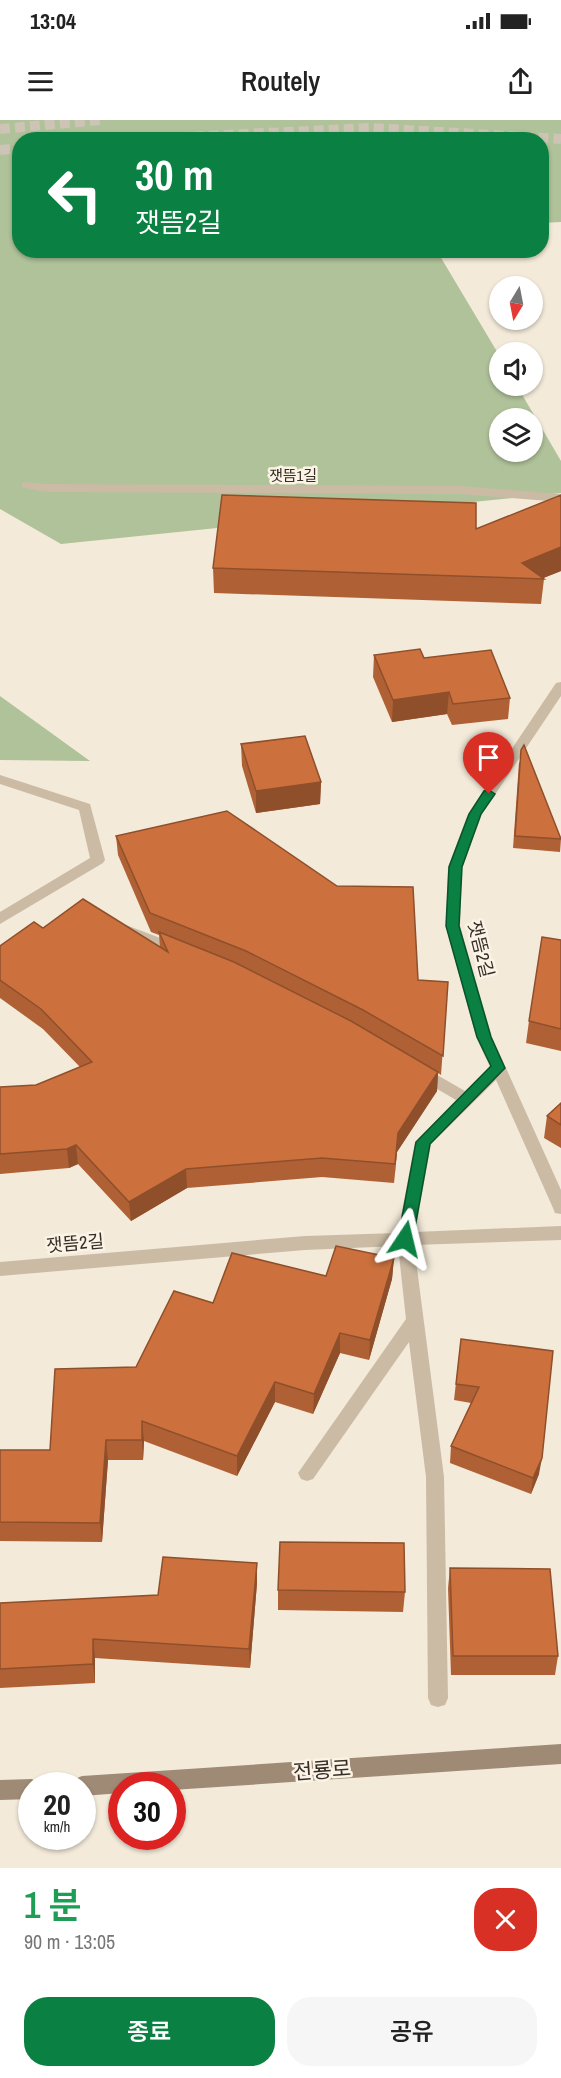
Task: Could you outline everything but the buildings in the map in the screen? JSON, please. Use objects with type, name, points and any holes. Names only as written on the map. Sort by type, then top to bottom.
[{"type":"street","name":"잿뜸1길","points":[[26,485],[44,489],[460,490],[561,498]]},
{"type":"street","name":"잿뜸2길","points":[[561,686],[475,814],[455,867],[453,926],[484,1037],[561,1208]]},
{"type":"street","points":[[0,779],[85,807],[98,860],[0,919]]},
{"type":"street","points":[[123,929],[189,955]]},
{"type":"street","points":[[406,1064],[467,1099]]},
{"type":"street","points":[[438,1698],[435,1477],[405,1239],[423,1142],[498,1068]]},
{"type":"street","name":"잿뜸2길","points":[[0,1269],[305,1243],[561,1233]]},
{"type":"street","points":[[307,1473],[416,1320]]},
{"type":"street","name":"전룡로","points":[[96,1785],[561,1754]]},
{"type":"street","points":[[0,1790],[18,1789]]},
{"type":"green space","points":[[0,120],[561,120],[561,222],[549,223],[549,132],[12,132],[12,258],[441,258],[491,342],[489,342],[489,396],[523,396],[530,408],[489,408],[489,462],[543,462],[543,430],[561,461],[561,493],[61,544],[0,509]]},
{"type":"green space","points":[[0,696],[90,761],[0,760]]},
{"type":"tunnel","points":[[0,129],[101,120]]},
{"type":"tunnel","points":[[287,132],[371,128],[440,132]]},
{"type":"tunnel","points":[[549,138],[561,139]]},
{"type":"tunnel","points":[[0,150],[12,149]]},
{"type":"route","points":[[405,1239],[423,1142],[498,1068],[484,1037],[453,926],[455,867],[475,814],[489,794]]}]
